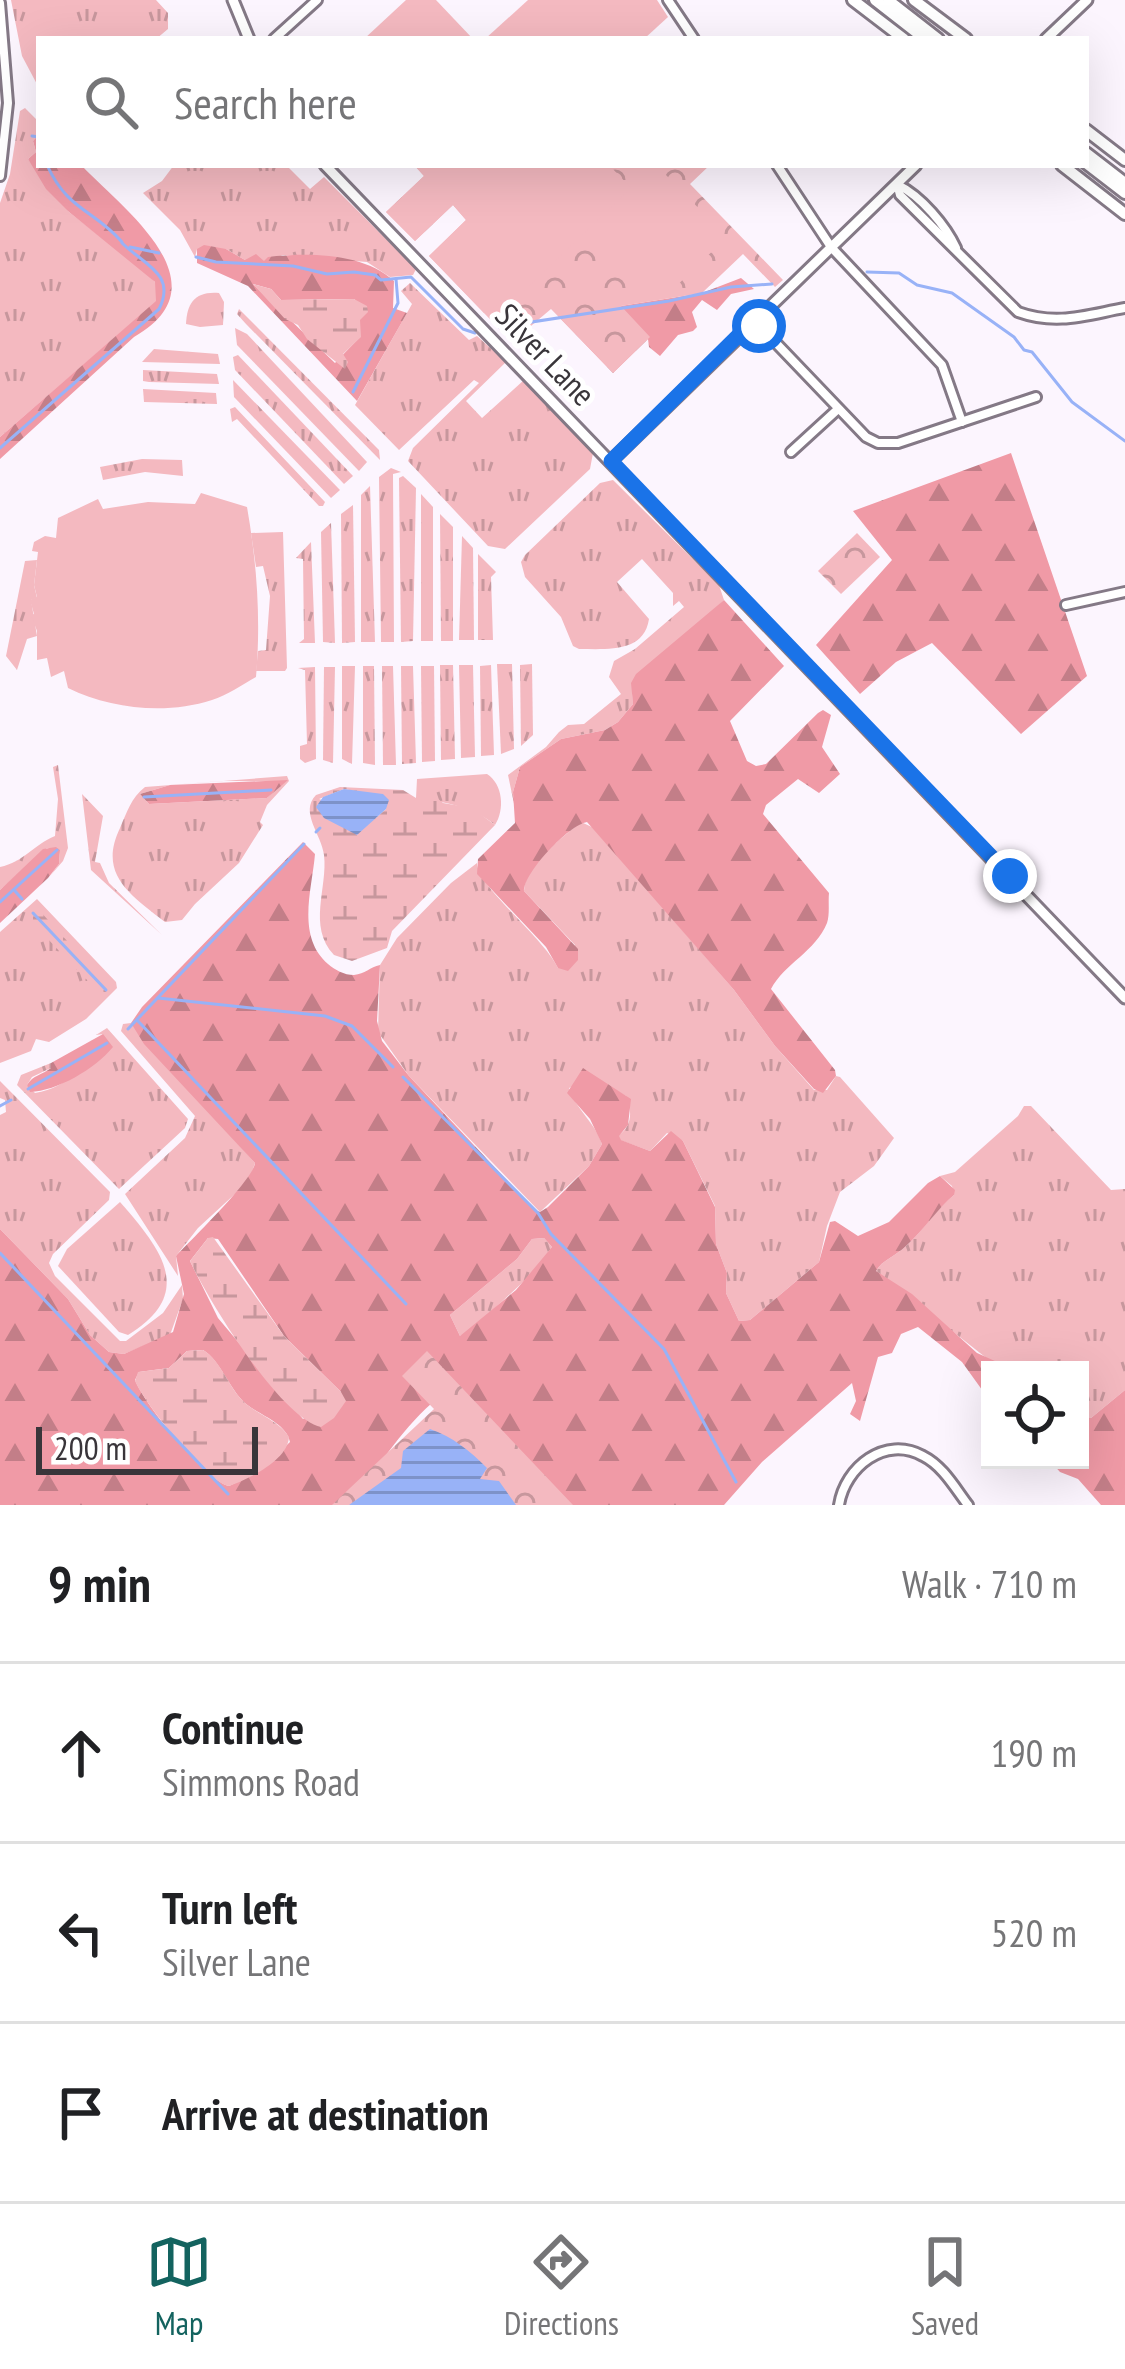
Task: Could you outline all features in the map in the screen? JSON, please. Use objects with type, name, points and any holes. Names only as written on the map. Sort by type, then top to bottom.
[{"type":"highway","points":[[853,0],[900,36]]},
{"type":"highway","points":[[874,0],[917,36]]},
{"type":"highway","points":[[888,0],[934,36]]},
{"type":"highway","points":[[916,1],[962,36]]},
{"type":"highway","points":[[873,14],[915,36]]},
{"type":"highway","points":[[1089,132],[1125,160]]},
{"type":"highway","points":[[1089,154],[1125,183]]},
{"type":"highway","points":[[1089,165],[1125,193]]},
{"type":"highway","points":[[1066,168],[1125,214]]},
{"type":"main road","points":[[233,0],[248,36]]},
{"type":"main road","points":[[1049,36],[1087,0]]},
{"type":"main road","name":"Silver Lane","points":[[328,168],[1125,998]]},
{"type":"main road","points":[[611,461],[913,168]]},
{"type":"street","points":[[277,36],[317,0]]},
{"type":"street","points":[[668,0],[692,36]]},
{"type":"street","points":[[0,3],[8,103],[0,176]]},
{"type":"street","points":[[779,168],[831,247],[942,365],[962,422]]},
{"type":"street","points":[[896,184],[900,195],[1018,312],[1042,320],[1069,321],[1125,308]]},
{"type":"street","points":[[754,320],[866,437],[890,444],[1036,398]]},
{"type":"street","points":[[791,452],[838,409]]},
{"type":"street","points":[[1066,604],[1125,592]]},
{"type":"street","points":[[839,1505],[844,1486],[866,1459],[895,1449],[926,1456],[968,1505]]},
{"type":"green space","points":[[11,0],[156,0],[168,13],[168,29],[160,36],[36,36],[36,82],[22,56]]},
{"type":"green space","points":[[406,0],[436,0],[470,36],[367,36]]},
{"type":"green space","points":[[528,0],[657,0],[668,17],[647,36],[488,36]]},
{"type":"green space","points":[[25,108],[36,119],[36,152],[28,159],[69,212],[158,286],[157,301],[0,437],[0,203],[10,174],[20,111]]},
{"type":"green space","points":[[36,152],[36,168],[84,168],[122,204],[159,249],[170,272],[171,295],[160,317],[0,459],[0,437],[156,301],[155,282],[69,212],[46,189],[28,159]]},
{"type":"green space","points":[[172,168],[289,168],[310,189],[324,177],[416,269],[413,275],[390,277],[367,262],[283,255],[265,262],[245,260],[226,249],[197,249],[195,257],[180,230],[143,193]]},
{"type":"green space","points":[[417,168],[707,168],[690,184],[783,280],[775,287],[743,254],[702,293],[621,306],[650,337],[613,373],[551,309],[512,342],[429,256],[466,220],[453,205],[415,241],[386,212],[424,176]]},
{"type":"green space","points":[[417,168],[612,168],[631,188],[525,290],[484,313],[429,256],[466,220],[453,205],[415,241],[386,212],[424,176]]},
{"type":"green space","points":[[659,175],[666,175],[727,237],[663,299],[599,233]]},
{"type":"green space","points":[[204,245],[226,249],[245,260],[256,254],[264,261],[283,255],[335,257],[368,265],[394,281],[393,308],[407,313],[357,401],[248,286],[197,263],[197,249]],"holes":[[[253,284],[271,289],[281,300],[354,299],[360,337],[335,363]]]},
{"type":"green space","points":[[741,278],[754,289],[731,294],[717,310],[702,300],[692,312],[697,327],[693,331],[678,335],[660,356],[649,347],[648,339],[613,373],[558,316],[702,293]]},
{"type":"green space","points":[[410,283],[469,340],[477,336],[506,362],[466,401],[482,418],[524,380],[593,453],[590,469],[505,549],[488,546],[408,461],[413,448],[479,383],[474,380],[399,450],[355,405],[412,304],[401,291]]},
{"type":"green space","points":[[253,284],[271,289],[281,300],[354,299],[367,306],[360,320],[361,337],[343,354],[348,362],[345,369],[307,339],[298,325],[285,319]]},
{"type":"green space","points":[[219,293],[224,302],[223,325],[186,324],[194,300]]},
{"type":"green space","points":[[239,309],[379,450],[380,460],[246,324],[237,314]]},
{"type":"green space","points":[[235,328],[247,334],[367,462],[359,471],[237,345]]},
{"type":"green space","points":[[154,349],[218,354],[220,364],[142,362]]},
{"type":"green space","points":[[238,355],[353,476],[344,484],[235,370],[233,357]]},
{"type":"green space","points":[[143,370],[217,374],[219,384],[143,381]]},
{"type":"green space","points":[[233,380],[340,490],[331,498],[234,397]]},
{"type":"green space","points":[[143,389],[216,393],[217,404],[144,402]]},
{"type":"green space","points":[[235,407],[325,502],[323,506],[237,419],[232,422],[230,409]]},
{"type":"green space","points":[[1011,453],[1087,676],[1021,734],[932,643],[896,662],[860,694],[816,645],[892,560],[853,511]]},
{"type":"green space","points":[[142,459],[182,460],[183,476],[145,472],[103,480],[100,467]]},
{"type":"green space","points":[[391,468],[401,472],[393,474],[394,642],[381,642],[379,477]]},
{"type":"green space","points":[[403,476],[416,488],[413,641],[401,642],[399,478]]},
{"type":"green space","points":[[613,480],[719,585],[724,600],[632,688],[633,704],[618,722],[605,730],[561,739],[520,767],[513,792],[517,818],[508,775],[568,725],[584,724],[621,694],[609,677],[614,661],[684,607],[679,601],[673,606],[673,593],[642,559],[617,582],[649,619],[646,630],[623,647],[579,649],[573,646],[561,617],[525,577],[521,562],[525,555],[600,483]]},
{"type":"green space","points":[[370,486],[375,642],[361,642],[361,495]]},
{"type":"green space","points":[[201,493],[247,507],[257,592],[256,677],[212,700],[158,708],[120,705],[85,695],[68,688],[64,671],[51,677],[47,658],[37,660],[37,631],[31,615],[30,600],[37,597],[34,542],[45,536],[56,538],[58,518],[98,499],[103,509],[148,502],[195,504]]},
{"type":"green space","points":[[421,494],[433,507],[433,641],[421,641]]},
{"type":"green space","points":[[353,505],[355,642],[342,643],[341,514]]},
{"type":"green space","points":[[440,514],[453,527],[453,641],[441,641]]},
{"type":"green space","points":[[331,523],[335,643],[323,642],[321,532]]},
{"type":"green space","points":[[283,532],[287,668],[256,671],[258,651],[266,650],[270,596],[263,566],[256,567],[251,533]]},
{"type":"green space","points":[[857,533],[880,557],[841,594],[818,571]]},
{"type":"green space","points":[[462,536],[473,548],[474,640],[459,640]]},
{"type":"green space","points":[[311,542],[315,643],[299,643],[304,639],[303,559],[296,558]]},
{"type":"green space","points":[[478,554],[496,572],[491,577],[493,640],[478,640]]},
{"type":"green space","points":[[37,560],[37,598],[31,600],[37,636],[27,639],[17,670],[6,656],[25,561]]},
{"type":"green space","points":[[724,600],[784,666],[730,721],[747,761],[766,764],[818,713],[823,710],[831,715],[822,747],[840,774],[819,793],[798,779],[766,805],[763,814],[829,893],[822,933],[771,989],[835,1070],[836,1076],[823,1093],[775,1046],[734,990],[587,822],[549,850],[524,891],[578,949],[578,960],[568,971],[558,968],[546,947],[477,874],[478,859],[515,823],[513,792],[520,767],[561,739],[605,730],[618,722],[633,704],[631,683],[636,674]]},
{"type":"green space","points":[[497,664],[512,664],[514,749],[501,754]]},
{"type":"green space","points":[[532,664],[533,735],[521,746],[520,665]]},
{"type":"green space","points":[[440,665],[453,665],[455,759],[441,760]]},
{"type":"green space","points":[[459,665],[473,665],[475,757],[461,758]]},
{"type":"green space","points":[[491,665],[494,755],[481,756],[480,666]]},
{"type":"green space","points":[[342,666],[355,666],[352,764],[342,759]]},
{"type":"green space","points":[[363,666],[374,666],[375,765],[363,763]]},
{"type":"green space","points":[[382,666],[393,666],[396,765],[383,765]]},
{"type":"green space","points":[[401,666],[413,666],[416,763],[402,764]]},
{"type":"green space","points":[[421,666],[434,666],[435,761],[422,762]]},
{"type":"green space","points":[[315,667],[316,759],[305,763],[300,759],[300,746],[307,744],[305,670],[298,668]]},
{"type":"green space","points":[[324,667],[335,667],[333,763],[323,760]]},
{"type":"green space","points":[[58,765],[68,848],[63,861],[50,876],[59,864],[60,850],[47,848],[0,890],[0,867],[55,836],[58,799],[53,767]]},
{"type":"green space","points":[[487,774],[501,798],[495,825],[467,809],[416,798],[417,779]]},
{"type":"green space","points":[[287,776],[289,781],[267,805],[263,825],[239,863],[182,920],[165,922],[129,892],[115,871],[114,844],[120,828],[133,801],[145,787],[170,785],[140,794],[149,804],[267,798],[285,781],[222,781]]},
{"type":"green space","points":[[288,780],[267,798],[149,804],[140,794],[170,785]]},
{"type":"green space","points":[[340,787],[403,790],[416,798],[436,797],[443,803],[472,808],[495,825],[392,931],[387,948],[352,961],[334,955],[322,932],[324,855],[310,809],[316,795]],"holes":[[[344,789],[360,792],[386,809],[376,818],[319,799]]]},
{"type":"green space","points":[[82,794],[103,816],[95,862],[100,863],[109,883],[162,935],[91,870]]},
{"type":"green space","points":[[581,822],[594,828],[814,1090],[827,1090],[840,1077],[894,1138],[874,1166],[840,1192],[819,1262],[750,1320],[739,1321],[726,1293],[727,1273],[716,1244],[715,1206],[683,1141],[667,1133],[650,1151],[620,1140],[630,1118],[626,1096],[595,1078],[569,1088],[602,1144],[589,1166],[540,1212],[409,1076],[378,1032],[380,965],[397,938],[477,863],[488,885],[558,968],[575,945],[524,891],[537,862]]},
{"type":"green space","points":[[303,842],[315,854],[308,912],[318,953],[347,974],[380,965],[377,1021],[382,1041],[535,1210],[548,1207],[589,1166],[602,1144],[590,1119],[567,1093],[583,1068],[631,1099],[621,1140],[650,1151],[671,1131],[683,1141],[715,1207],[716,1244],[727,1273],[726,1293],[739,1321],[750,1320],[819,1262],[830,1222],[858,1236],[889,1222],[940,1176],[955,1190],[954,1195],[876,1271],[912,1294],[977,1353],[995,1361],[981,1361],[981,1388],[962,1362],[918,1327],[901,1334],[892,1353],[878,1357],[860,1421],[850,1414],[856,1401],[852,1383],[762,1462],[724,1505],[549,1505],[432,1403],[349,1505],[0,1505],[0,1229],[68,1299],[90,1335],[109,1352],[124,1354],[173,1332],[184,1294],[176,1256],[233,1195],[255,1163],[144,1044],[131,1023]],"holes":[[[208,1238],[218,1239],[284,1336],[341,1392],[303,1419],[218,1318],[190,1261]],[[544,1238],[552,1247],[516,1290],[460,1336],[450,1315],[517,1259],[532,1239]],[[203,1350],[240,1398],[278,1425],[290,1442],[261,1470],[229,1486],[206,1471],[177,1440],[135,1380],[139,1372],[169,1368],[187,1351]]]},
{"type":"green space","points":[[56,847],[59,864],[0,923],[0,890],[43,849]]},
{"type":"green space","points":[[37,899],[117,988],[86,1019],[49,1042],[36,1039],[31,1051],[0,1063],[0,932]]},
{"type":"green space","points":[[33,909],[110,981],[106,992],[98,992],[29,919]]},
{"type":"green space","points":[[131,1023],[255,1163],[249,1181],[198,1228],[176,1256],[178,1276],[125,1194],[185,1138],[195,1116],[121,1031],[123,1024]]},
{"type":"green space","points":[[107,1028],[188,1119],[185,1128],[119,1189],[17,1085],[21,1075],[51,1063],[51,1068],[32,1077],[27,1085],[35,1093],[67,1080],[103,1034],[96,1035]]},
{"type":"green space","points":[[103,1034],[113,1047],[96,1063],[63,1083],[30,1092],[29,1082],[51,1068],[51,1063]]},
{"type":"green space","points":[[0,1081],[110,1192],[109,1200],[53,1254],[49,1263],[55,1276],[120,1341],[163,1313],[182,1285],[183,1299],[170,1335],[124,1354],[109,1352],[90,1335],[68,1299],[0,1229],[0,1115],[6,1112]]},
{"type":"green space","points":[[1024,1106],[1031,1106],[1111,1190],[1125,1189],[1125,1390],[1091,1418],[1089,1361],[990,1361],[876,1271],[954,1195],[952,1186],[940,1176],[955,1172]]},
{"type":"green space","points":[[120,1202],[159,1254],[166,1287],[149,1319],[128,1335],[119,1332],[58,1266],[67,1249]]},
{"type":"green space","points":[[213,1237],[284,1336],[341,1392],[346,1401],[321,1427],[286,1403],[267,1381],[199,1279],[190,1261]]},
{"type":"green space","points":[[544,1238],[552,1247],[537,1269],[460,1336],[450,1315],[517,1259],[532,1239]]},
{"type":"green space","points":[[203,1350],[244,1402],[289,1437],[275,1461],[229,1486],[207,1472],[178,1441],[135,1381],[138,1372],[169,1368],[187,1351]]},
{"type":"green space","points":[[427,1351],[573,1505],[332,1505],[434,1409],[402,1376]]},
{"type":"green space","points":[[1125,1390],[1125,1505],[1101,1505],[1078,1479],[1057,1469],[1089,1469],[1091,1418]]},
{"type":"water","points":[[344,789],[383,794],[389,800],[386,809],[357,835],[324,818],[316,807],[323,797]]},
{"type":"water","points":[[430,1429],[474,1456],[487,1468],[480,1479],[499,1481],[516,1505],[349,1505],[401,1468],[403,1451]]},
{"type":"waterway","points":[[32,136],[36,137]]},
{"type":"waterway","points":[[49,168],[72,201],[122,242]]},
{"type":"waterway","points":[[0,448],[159,309],[161,278],[122,243]]},
{"type":"waterway","points":[[130,247],[159,253]]},
{"type":"waterway","points":[[196,257],[327,274],[354,272],[381,280],[411,277],[463,329],[475,333]]},
{"type":"waterway","points":[[867,272],[899,273],[917,285],[952,293],[1032,352],[1072,402],[1125,441]]},
{"type":"waterway","points":[[353,392],[398,303],[396,279]]},
{"type":"waterway","points":[[499,327],[772,284]]},
{"type":"waterway","points":[[144,797],[271,790]]},
{"type":"waterway","points":[[316,832],[320,828]]},
{"type":"waterway","points":[[128,1029],[304,844]]},
{"type":"waterway","points":[[0,902],[57,850]]},
{"type":"waterway","points":[[15,891],[22,899]]},
{"type":"waterway","points":[[33,913],[106,990]]},
{"type":"waterway","points":[[158,998],[325,1016],[352,1026],[393,1067]]},
{"type":"waterway","points":[[137,1020],[406,1304]]},
{"type":"waterway","points":[[28,1089],[107,1043]]},
{"type":"waterway","points":[[403,1077],[664,1349],[736,1482]]},
{"type":"waterway","points":[[0,1106],[11,1100]]},
{"type":"waterway","points":[[0,1253],[228,1494]]},
{"type":"route","points":[[759,326],[754,320],[611,461],[1010,876]]}]
